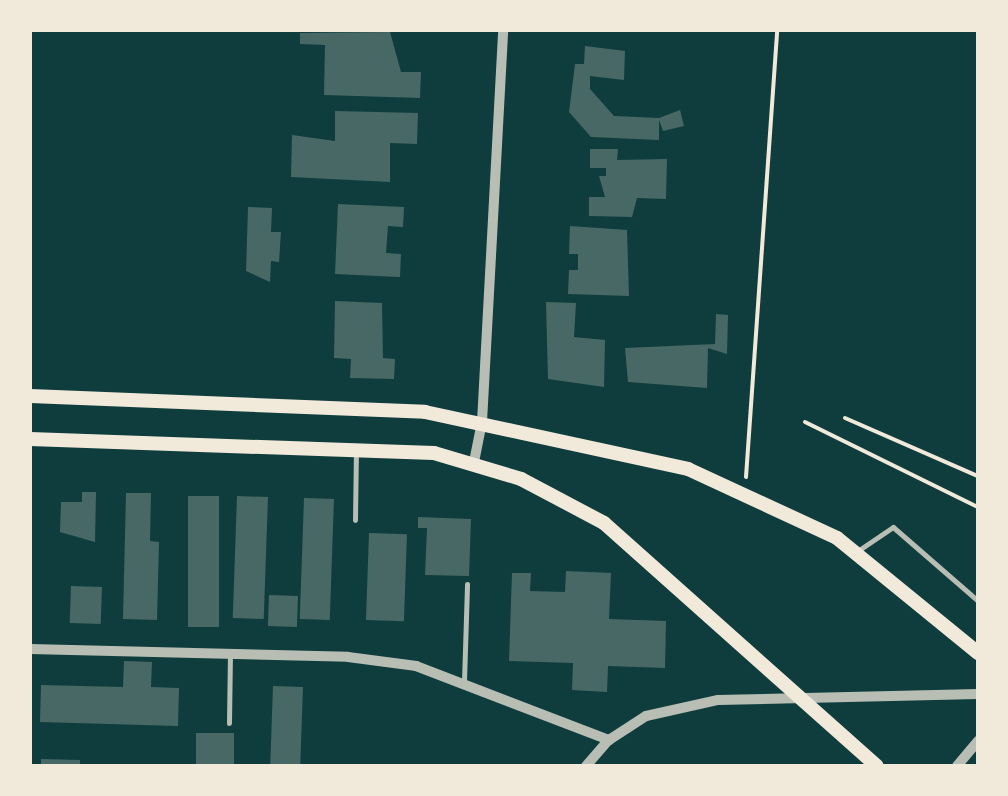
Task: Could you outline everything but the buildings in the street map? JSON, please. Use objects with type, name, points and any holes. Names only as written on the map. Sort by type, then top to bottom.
[{"type":"main road","points":[[30,396],[365,406],[482,422],[608,448],[745,491],[857,552],[977,651]]},
{"type":"main road","points":[[30,438],[356,449],[474,462],[563,498],[604,523],[877,766]]},
{"type":"street","points":[[474,462],[482,422],[502,30]]},
{"type":"street","points":[[30,649],[348,657],[416,666],[609,740]]},
{"type":"street","points":[[586,766],[609,740],[646,716],[718,700],[978,694]]},
{"type":"street","points":[[956,766],[978,740]]},
{"type":"lane","points":[[355,520],[356,449]]},
{"type":"lane","points":[[857,552],[894,527],[978,601]]},
{"type":"lane","points":[[464,684],[467,584]]},
{"type":"lane","points":[[229,723],[230,655]]},
{"type":"path","points":[[745,491],[776,30]]},
{"type":"path","points":[[845,418],[978,476]]},
{"type":"path","points":[[805,422],[978,506]]}]
